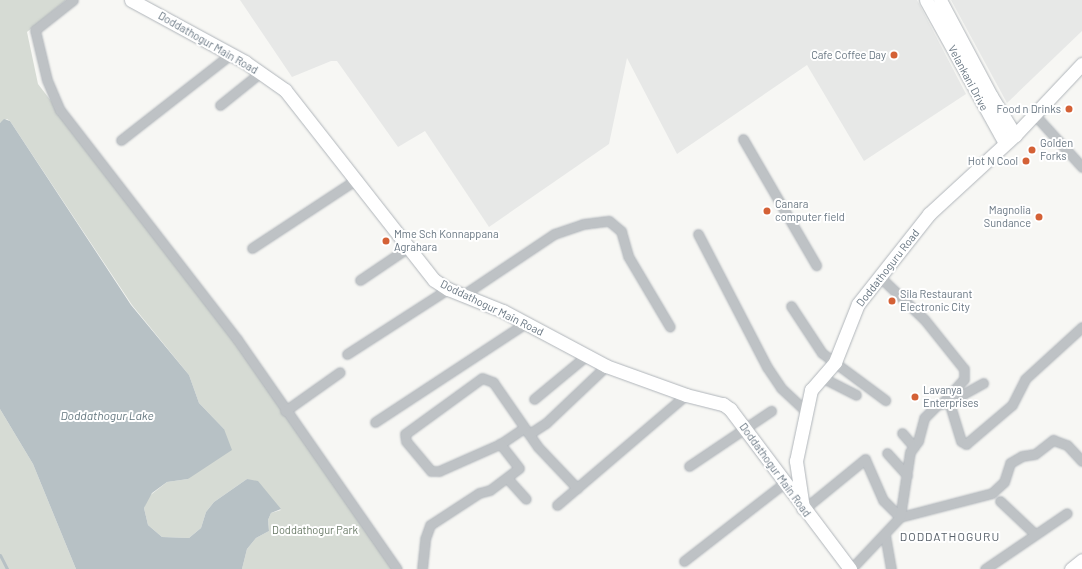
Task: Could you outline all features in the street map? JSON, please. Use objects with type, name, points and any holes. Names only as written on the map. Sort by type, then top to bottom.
[{"type":"street","points":[[73,0],[34,30],[43,69],[60,110],[183,266],[237,339],[285,411],[397,569]]},
{"type":"street","name":"Doddathogur Main Road","points":[[131,0],[231,54],[285,90],[357,179],[434,280],[448,289],[526,323],[606,366],[686,395],[723,404],[745,428],[783,484],[850,569]]},
{"type":"street","name":"Velankani Drive","points":[[926,0],[1010,139]]},
{"type":"street","name":"Velankani Drive","points":[[940,0],[989,93],[1010,139]]},
{"type":"street","points":[[121,140],[231,54]]},
{"type":"street","points":[[1010,139],[1035,115],[1082,64]]},
{"type":"street","points":[[220,105],[260,72]]},
{"type":"street","points":[[1035,115],[1082,167]]},
{"type":"street","points":[[743,139],[816,265]]},
{"type":"street","name":"Doddathoguru Road","points":[[804,509],[796,461],[810,390],[823,378],[835,362],[858,304],[929,214],[1010,139]]},
{"type":"street","points":[[252,248],[357,179]]},
{"type":"street","points":[[463,295],[554,234],[583,224],[609,221],[621,231],[628,256],[670,328]]},
{"type":"street","points":[[698,234],[767,367],[781,388],[806,411]]},
{"type":"street","points":[[360,280],[409,248]]},
{"type":"street","points":[[880,277],[924,319],[964,369],[964,379],[946,402]]},
{"type":"street","points":[[347,354],[448,289]]},
{"type":"street","points":[[791,306],[822,353],[885,400]]},
{"type":"street","points":[[374,422],[526,323]]},
{"type":"street","points":[[946,402],[961,441],[966,444],[1012,405],[1025,379],[1082,328]]},
{"type":"street","points":[[534,399],[586,356]]},
{"type":"street","points":[[577,488],[526,431],[493,382],[482,378],[405,434],[406,441],[431,471],[439,471],[500,444],[526,431],[546,422],[606,366]]},
{"type":"street","points":[[285,411],[340,372]]},
{"type":"street","points":[[823,378],[856,395]]},
{"type":"street","points":[[850,569],[900,517],[908,475],[910,452],[914,447],[924,418],[929,411],[982,383]]},
{"type":"street","points":[[557,505],[686,395]]},
{"type":"street","points":[[689,466],[771,411]]},
{"type":"street","points":[[902,433],[914,447]]},
{"type":"street","points":[[900,517],[992,493],[1004,482],[1010,463],[1022,456],[1035,454],[1053,440],[1067,445],[1080,455]]},
{"type":"street","points":[[422,569],[425,539],[430,524],[479,493],[490,490],[520,468],[500,444]]},
{"type":"street","points":[[887,453],[908,475]]},
{"type":"street","points":[[804,509],[865,459],[883,500],[900,517]]},
{"type":"street","points":[[507,478],[526,500]]},
{"type":"street","points":[[684,561],[783,484]]},
{"type":"street","points":[[1000,501],[1035,534]]},
{"type":"street","points":[[985,569],[1067,513]]},
{"type":"street","points":[[884,535],[891,569]]},
{"type":"street","points":[[1071,569],[1082,560]]},
{"type":"shaded area","points":[[240,0],[917,0],[966,94],[864,161],[807,65],[677,154],[627,58],[609,144],[489,227],[425,131],[398,147],[337,61],[331,61],[292,77]]},
{"type":"shaded area","points":[[951,0],[1082,0],[1082,31],[1007,103]]},
{"type":"green space","name":"Doddathogur Park","points":[[0,0],[66,0],[27,32],[38,84],[208,305],[394,569],[242,569],[247,549],[256,538],[269,531],[268,520],[271,513],[281,510],[247,479],[214,502],[206,512],[201,528],[189,538],[162,537],[148,525],[144,508],[148,497],[167,482],[188,479],[224,429],[199,403],[189,375],[132,305],[10,121],[7,119],[0,123]]},
{"type":"green space","points":[[0,409],[33,464],[76,569],[0,569]]},
{"type":"water","name":"Doddathogur Lake","points":[[4,119],[10,121],[131,305],[189,375],[199,403],[224,429],[232,450],[188,479],[167,482],[152,493],[144,508],[148,525],[162,537],[189,538],[201,528],[206,512],[214,502],[247,479],[258,481],[281,509],[271,513],[268,520],[269,531],[256,538],[247,549],[242,569],[76,569],[33,464],[0,409],[0,123]]},
{"type":"waterway","points":[[0,555],[7,569]]},
{"type":"place","name":"Cafe Coffee Day","points":[[894,55]]},
{"type":"place","name":"Food n Drinks","points":[[1069,109]]},
{"type":"place","name":"Golden Forks","points":[[1032,150]]},
{"type":"place","name":"Hot N Cool","points":[[1026,161]]},
{"type":"place","name":"Canara computer field","points":[[767,211]]},
{"type":"place","name":"Magnolia Sundance","points":[[1039,217]]},
{"type":"place","name":"Mme Sch Konnappana Agrahara","points":[[386,241]]},
{"type":"place","name":"Sila Restaurant Electronic City","points":[[892,301]]},
{"type":"place","name":"Lavanya Enterprises","points":[[915,397]]},
{"type":"district","name":"DODDATHOGURU","points":[[950,537]]}]
